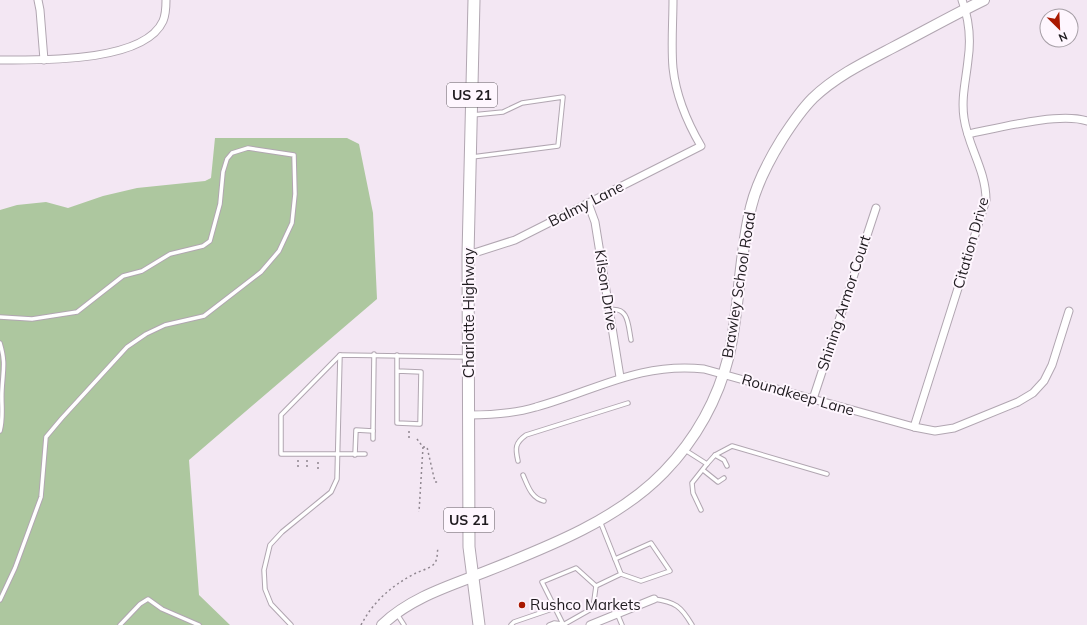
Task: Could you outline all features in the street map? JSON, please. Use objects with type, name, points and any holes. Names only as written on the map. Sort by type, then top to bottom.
[{"type":"main road","name":"Charlotte Highway","points":[[474,0],[468,255],[469,547],[479,625]]},
{"type":"main road","name":"Brawley School Road","points":[[382,625],[402,608],[432,593],[574,533],[600,520],[639,496],[664,472],[684,449],[707,415],[724,374],[734,328],[747,227],[752,204],[769,159],[791,125],[812,99],[829,84],[964,5],[984,0]]},
{"type":"street","points":[[38,0],[44,60]]},
{"type":"street","points":[[0,60],[44,60],[86,57],[103,54],[133,45],[152,34],[163,22],[166,0]]},
{"type":"street","name":"Balmy Lane","points":[[468,255],[515,240],[701,146],[683,110],[677,91],[673,67],[673,0]]},
{"type":"street","name":"Citation Drive","points":[[914,427],[986,200],[986,186],[983,173],[968,134],[964,119],[963,99],[969,58],[968,22],[964,5]]},
{"type":"street","points":[[968,134],[1058,118],[1077,118],[1087,121]]},
{"type":"street","name":"Kilson Drive","points":[[588,203],[595,222],[620,377]]},
{"type":"street","name":"Shining Armor Court","points":[[813,399],[876,208]]},
{"type":"street","name":"Roundkeep Lane","points":[[469,415],[496,415],[536,407],[620,377],[656,369],[681,366],[704,369],[724,374],[914,427],[935,431],[954,428],[1018,402],[1033,393],[1044,380],[1052,365],[1069,311]]},
{"type":"street","points":[[590,625],[654,599]]},
{"type":"lane","points":[[470,158],[558,146],[563,97],[522,103],[503,112],[471,115]]},
{"type":"lane","points":[[0,317],[32,319],[77,312],[123,276],[142,271],[170,254],[203,246],[210,241],[220,204],[223,172],[227,159],[232,153],[248,148],[294,155],[295,194],[292,223],[279,251],[260,272],[204,316],[165,325],[146,334],[127,348],[46,437],[41,497],[15,568],[0,600]]},
{"type":"lane","points":[[609,310],[616,308],[621,310],[625,315],[631,340]]},
{"type":"lane","points":[[0,343],[5,358],[2,390],[2,422],[0,431]]},
{"type":"lane","points":[[365,454],[281,454],[282,415],[340,355],[374,354],[397,356],[469,357]]},
{"type":"lane","points":[[373,439],[374,354]]},
{"type":"lane","points":[[291,625],[271,604],[265,589],[264,570],[270,545],[282,532],[331,492],[337,479],[340,355]]},
{"type":"lane","points":[[397,356],[397,372],[397,423],[420,424],[421,372],[397,372]]},
{"type":"lane","points":[[518,461],[515,448],[516,444],[526,435],[628,403]]},
{"type":"lane","points":[[355,455],[356,430],[372,431]]},
{"type":"lane","points":[[701,510],[693,493],[692,483],[715,455],[732,446],[827,474]]},
{"type":"lane","points":[[684,449],[707,464]]},
{"type":"lane","points":[[715,455],[724,460],[727,466]]},
{"type":"lane","points":[[702,470],[718,482],[724,478]]},
{"type":"lane","points":[[523,475],[530,492],[538,500],[544,500]]},
{"type":"lane","points":[[600,520],[621,574]]},
{"type":"lane","points":[[596,586],[621,574],[641,581],[670,571],[651,543],[616,559]]},
{"type":"lane","points":[[563,625],[542,582],[576,568],[596,586]]},
{"type":"lane","points":[[549,625],[554,623],[563,625],[593,608],[596,586]]},
{"type":"lane","points":[[120,625],[140,604],[148,599],[162,609],[199,625]]},
{"type":"lane","points":[[654,599],[670,601],[686,614],[692,625]]},
{"type":"lane","points":[[511,625],[514,622],[555,608]]},
{"type":"lane","points":[[396,613],[404,625]]},
{"type":"lane","points":[[617,613],[622,625]]},
{"type":"path","points":[[409,424],[409,438]]},
{"type":"path","points":[[416,439],[423,447],[427,447],[435,482],[438,482]]},
{"type":"path","points":[[419,512],[423,447]]},
{"type":"path","points":[[298,455],[298,468]]},
{"type":"path","points":[[307,455],[308,468]]},
{"type":"path","points":[[318,469],[319,455]]},
{"type":"path","points":[[361,625],[375,602],[383,594],[414,574],[433,565],[436,559],[438,547]]},
{"type":"green space","points":[[215,138],[347,138],[359,144],[373,213],[377,299],[189,460],[199,595],[230,625],[0,625],[0,210],[17,205],[46,202],[68,208],[103,196],[137,188],[205,181],[211,178]]},
{"type":"place","name":"Rushco Markets","points":[[522,605]]}]
